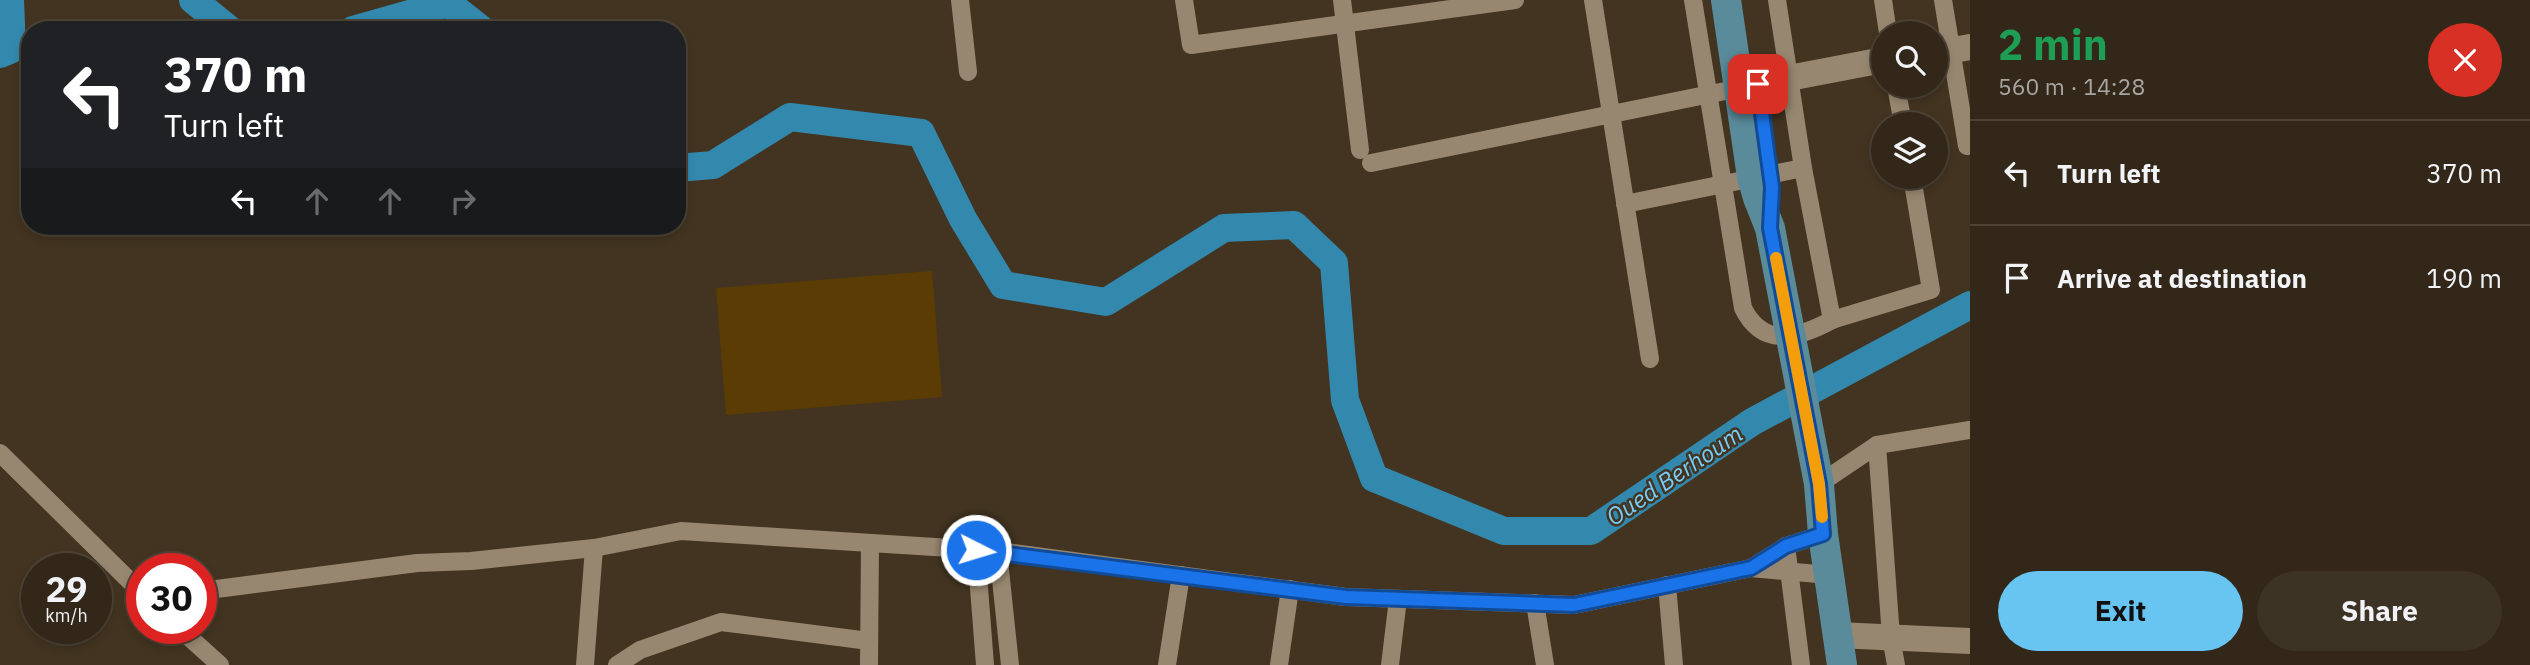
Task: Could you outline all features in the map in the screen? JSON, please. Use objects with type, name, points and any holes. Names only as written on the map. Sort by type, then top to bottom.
[{"type":"main road","points":[[1726,0],[1749,86]]},
{"type":"main road","points":[[1745,0],[1749,86],[1761,175],[1772,201],[1770,228],[1819,484],[1823,534],[1842,665]]},
{"type":"street","points":[[960,0],[968,72]]},
{"type":"street","points":[[1184,0],[1191,45],[1346,23],[1419,6],[1515,0]]},
{"type":"street","points":[[1342,0],[1365,156],[1611,114],[1871,62]]},
{"type":"street","points":[[1593,0],[1650,359]]},
{"type":"street","points":[[1693,0],[1743,308],[1748,318],[1762,331],[1795,348],[1811,331],[1832,320],[1931,290],[1914,189]]},
{"type":"street","points":[[1777,0],[1803,168],[1832,320]]},
{"type":"street","points":[[1882,0],[1886,21]]},
{"type":"street","points":[[1943,0],[1967,146]]},
{"type":"street","points":[[1625,204],[1803,168]]},
{"type":"street","points":[[1819,484],[1877,445],[1970,430]]},
{"type":"street","points":[[1877,445],[1891,637],[1896,665]]},
{"type":"street","points":[[0,453],[126,577]]},
{"type":"street","points":[[217,589],[417,563],[471,561],[594,548],[681,531],[998,551],[1346,597],[1574,605],[1751,568],[1829,575]]},
{"type":"street","points":[[1751,568],[1786,546],[1823,534]]},
{"type":"street","points":[[869,665],[870,543]]},
{"type":"street","points":[[1786,546],[1801,665]]},
{"type":"street","points":[[585,665],[594,548]]},
{"type":"street","points":[[976,550],[985,665]]},
{"type":"street","points":[[998,551],[1010,665]]},
{"type":"street","points":[[1167,665],[1181,575]]},
{"type":"street","points":[[1667,585],[1674,665]]},
{"type":"street","points":[[1279,665],[1290,589]]},
{"type":"street","points":[[1390,665],[1398,598]]},
{"type":"street","points":[[1535,603],[1545,665]]},
{"type":"street","points":[[617,665],[640,649],[721,622],[869,641]]},
{"type":"street","points":[[1838,635],[1970,641]]},
{"type":"street","points":[[197,644],[220,665]]},
{"type":"shaded area","points":[[932,271],[942,397],[726,415],[716,288]]},
{"type":"waterway","name":"Oued Berhoum","points":[[0,54],[12,49],[10,0]]},
{"type":"waterway","name":"Oued Berhoum","points":[[193,0],[219,21]]},
{"type":"waterway","name":"Oued Berhoum","points":[[385,21],[448,3],[471,21]]},
{"type":"waterway","name":"Oued Berhoum","points":[[686,167],[713,165],[790,117],[921,133],[963,219],[1003,285],[1106,302],[1224,228],[1294,225],[1334,263],[1345,400],[1374,478],[1504,531],[1591,531],[1752,422],[1970,305]]},
{"type":"slow traffic","points":[[1776,258],[1797,360],[1819,484],[1822,517]]},
{"type":"route","points":[[976,550],[1346,597],[1574,605],[1751,568],[1786,546],[1823,534],[1819,484],[1770,228],[1772,187],[1758,84]]}]
